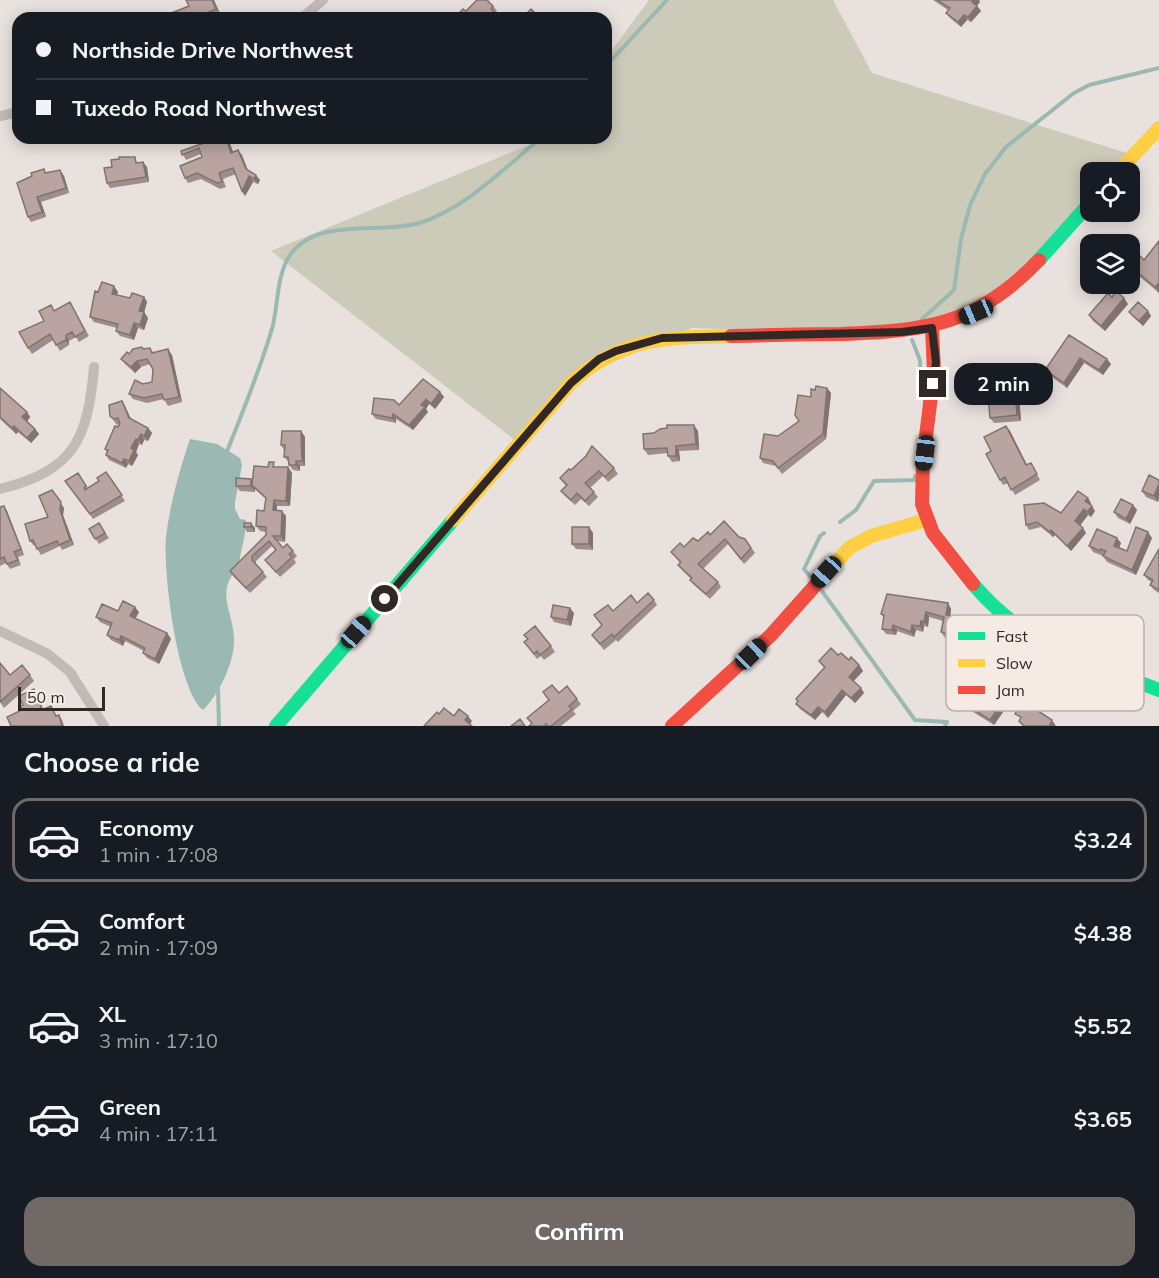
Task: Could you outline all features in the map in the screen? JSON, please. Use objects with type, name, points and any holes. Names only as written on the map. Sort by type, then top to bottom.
[{"type":"street","points":[[309,12],[323,0]]},
{"type":"street","points":[[1127,162],[1159,128]]},
{"type":"street","points":[[276,726],[563,391],[599,359],[640,342],[662,338],[902,332],[932,328],[976,312],[1014,286],[1080,214]]},
{"type":"street","points":[[932,328],[936,362],[922,476],[922,504],[926,520],[967,576],[1004,615]]},
{"type":"street","points":[[0,489],[44,475],[71,448],[84,430],[90,411],[94,367]]},
{"type":"street","points":[[672,726],[716,688],[771,634],[849,548],[871,536],[926,520]]},
{"type":"street","points":[[0,631],[48,654],[70,672],[104,726]]},
{"type":"street","points":[[1144,684],[1159,690]]},
{"type":"green space","points":[[649,0],[833,0],[872,73],[1133,155],[1127,162],[1080,162],[1080,217],[1062,239],[950,323],[840,333],[692,328],[586,374],[520,444],[271,251],[531,144],[612,144],[612,50]]},
{"type":"water","points":[[190,439],[217,444],[240,458],[242,465],[235,509],[240,519],[246,520],[239,567],[231,576],[226,594],[234,642],[231,660],[219,688],[203,710],[194,698],[179,655],[167,576],[167,526]]},
{"type":"building","points":[[186,0],[212,0],[216,9],[210,12],[174,12],[189,6]]},
{"type":"building","points":[[477,0],[487,0],[493,6],[491,9],[494,12],[460,12],[463,9],[466,11]]},
{"type":"building","points":[[937,0],[973,0],[972,2],[977,6],[968,17],[964,15],[958,22],[946,13],[950,8]]},
{"type":"building","points":[[201,144],[228,144],[231,153],[238,150],[246,169],[256,175],[254,179],[249,176],[242,191],[233,168],[219,173],[222,182],[217,183],[197,173],[185,178],[180,166],[202,157],[199,148],[182,155],[181,151]]},
{"type":"building","points":[[119,157],[135,157],[136,163],[143,162],[146,177],[107,183],[104,168],[112,167],[111,160],[119,159]]},
{"type":"building","points":[[44,169],[45,173],[60,170],[66,188],[37,197],[42,212],[28,217],[17,183],[32,176],[31,173]]},
{"type":"building","points":[[1159,241],[1159,283],[1155,287],[1140,274],[1140,256],[1144,260]]},
{"type":"building","points":[[102,282],[114,286],[112,294],[130,298],[132,293],[144,297],[139,311],[144,312],[140,325],[134,323],[130,335],[116,331],[118,324],[90,317],[95,291],[98,292]]},
{"type":"building","points":[[1107,294],[1112,297],[1114,294],[1119,294],[1124,298],[1101,326],[1089,315]]},
{"type":"building","points":[[70,302],[85,331],[75,337],[72,332],[66,335],[66,340],[56,345],[50,334],[28,348],[19,332],[44,321],[39,311],[51,305],[54,311]]},
{"type":"building","points":[[1138,302],[1148,311],[1139,321],[1129,312]]},
{"type":"building","points":[[1069,335],[1107,359],[1099,370],[1080,358],[1064,383],[1045,370]]},
{"type":"building","points":[[142,347],[143,349],[150,348],[152,353],[168,349],[179,397],[164,400],[162,394],[144,398],[129,394],[135,380],[143,384],[152,382],[153,369],[147,359],[137,361],[131,367],[121,359],[127,352],[129,354],[133,349]]},
{"type":"building","points":[[423,379],[440,392],[431,404],[426,399],[421,405],[425,407],[409,425],[393,414],[392,418],[372,414],[374,398],[394,400],[399,405]]},
{"type":"building","points":[[1008,380],[1009,390],[1015,389],[1017,415],[990,418],[987,385],[990,385],[990,381]]},
{"type":"building","points":[[816,386],[827,388],[823,434],[778,468],[773,461],[760,458],[764,434],[778,436],[799,421],[795,415],[798,395],[811,397],[811,389],[815,390]]},
{"type":"building","points":[[0,388],[27,412],[22,417],[35,429],[27,438],[0,417]]},
{"type":"building","points":[[122,401],[129,418],[148,428],[144,436],[141,434],[138,440],[136,439],[131,448],[134,450],[129,461],[124,459],[122,463],[106,455],[108,450],[105,449],[115,426],[118,427],[120,424],[118,418],[114,419],[110,416],[109,405]]},
{"type":"building","points":[[667,425],[694,425],[696,444],[676,446],[676,456],[668,456],[667,448],[644,449],[643,434],[654,433],[667,428]]},
{"type":"building","points":[[1006,426],[1026,465],[1031,463],[1037,474],[1011,490],[1005,477],[1000,480],[986,454],[991,451],[984,437]]},
{"type":"building","points":[[282,431],[301,431],[302,461],[296,461],[296,465],[289,465],[288,457],[284,457],[285,445],[281,445]]},
{"type":"building","points":[[592,446],[614,468],[605,477],[599,471],[585,483],[594,492],[585,501],[577,493],[571,500],[561,491],[567,485],[560,478],[586,456]]},
{"type":"building","points":[[269,462],[274,462],[273,467],[288,467],[286,501],[274,500],[273,510],[282,511],[281,536],[273,536],[283,548],[287,544],[293,551],[289,554],[292,557],[276,572],[265,560],[276,550],[269,541],[252,556],[252,560],[263,572],[246,588],[230,571],[266,535],[266,527],[256,526],[257,510],[264,511],[266,498],[252,485],[254,466],[268,467]]},
{"type":"building","points":[[106,472],[122,495],[90,514],[65,481],[78,473],[86,486],[85,490],[99,481],[97,478]]},
{"type":"building","points":[[1149,475],[1159,480],[1154,496],[1142,491]]},
{"type":"building","points":[[236,478],[251,479],[251,486],[236,486]]},
{"type":"building","points":[[52,490],[61,502],[60,510],[70,540],[59,545],[57,541],[37,549],[33,540],[30,541],[25,524],[48,517],[39,496]]},
{"type":"building","points":[[1078,491],[1088,498],[1085,501],[1092,506],[1087,512],[1084,509],[1075,521],[1083,528],[1067,546],[1051,530],[1050,532],[1037,522],[1026,525],[1024,505],[1044,503],[1061,513]]},
{"type":"building","points":[[1121,499],[1133,505],[1126,519],[1114,512]]},
{"type":"building","points":[[4,506],[21,549],[14,552],[18,560],[7,564],[4,557],[0,559],[0,507]]},
{"type":"building","points":[[724,521],[739,537],[745,539],[751,548],[741,559],[725,539],[698,564],[718,582],[706,594],[690,580],[692,578],[678,565],[681,562],[671,552],[680,543],[684,547],[693,538],[698,541],[708,532],[710,535]]},
{"type":"building","points":[[99,523],[105,533],[95,539],[89,529]]},
{"type":"building","points":[[244,523],[251,523],[251,527],[244,527]]},
{"type":"building","points":[[572,527],[589,527],[589,544],[572,544]]},
{"type":"building","points":[[1136,527],[1148,532],[1132,570],[1103,556],[1106,551],[1089,546],[1097,529],[1117,538],[1114,546],[1127,551]]},
{"type":"building","points":[[1159,549],[1159,590],[1150,585],[1153,580],[1144,575]]},
{"type":"building","points":[[648,593],[654,600],[614,637],[612,634],[600,644],[592,635],[602,625],[594,615],[608,605],[613,611],[631,595],[637,603]]},
{"type":"building","points":[[887,594],[948,603],[946,633],[941,632],[944,617],[926,612],[924,622],[921,621],[920,626],[912,625],[911,632],[893,625],[892,630],[882,629],[884,615],[881,614]]},
{"type":"building","points":[[123,601],[135,607],[130,616],[167,633],[155,659],[143,653],[145,648],[121,636],[119,640],[107,635],[112,623],[96,617],[102,604],[118,611]]},
{"type":"building","points":[[553,605],[570,608],[567,620],[551,617]]},
{"type":"building","points":[[535,626],[551,646],[540,655],[537,651],[534,654],[524,642],[528,639],[524,635]]},
{"type":"building","points":[[831,648],[838,655],[841,653],[849,660],[851,657],[859,665],[849,677],[861,688],[851,698],[842,690],[825,712],[818,707],[811,715],[796,704],[798,701],[796,699],[825,667],[819,661]]},
{"type":"building","points":[[0,663],[10,675],[22,665],[30,675],[0,702]]},
{"type":"building","points":[[552,685],[559,693],[567,686],[577,699],[569,706],[572,709],[551,726],[546,724],[529,726],[532,723],[527,718],[549,700],[543,692]]},
{"type":"building","points":[[34,689],[42,710],[51,706],[56,716],[59,715],[62,726],[11,726],[7,717],[22,710],[20,706],[23,705],[19,696]]},
{"type":"building","points":[[444,708],[454,716],[459,709],[468,716],[465,720],[472,726],[424,726]]},
{"type":"building","points":[[976,711],[996,711],[990,720]]},
{"type":"building","points":[[1017,711],[1038,711],[1052,720],[1049,726],[1024,726],[1019,721],[1021,717],[1015,714]]},
{"type":"building","points":[[520,719],[525,726],[511,726]]},
{"type":"waterway","points":[[612,60],[667,0]]},
{"type":"waterway","points":[[922,319],[954,290],[961,239],[970,205],[985,174],[1006,147],[1074,93],[1089,85],[1159,68]]},
{"type":"waterway","points":[[228,449],[273,325],[283,271],[290,255],[302,243],[316,235],[333,231],[403,226],[436,217],[468,198],[534,144]]},
{"type":"waterway","points":[[912,340],[920,360],[921,390],[925,401]]},
{"type":"waterway","points":[[840,522],[856,510],[874,481],[915,480],[915,476]]},
{"type":"waterway","points":[[810,576],[804,569],[820,536],[824,533]]},
{"type":"waterway","points":[[822,591],[915,720],[947,722],[945,726]]},
{"type":"waterway","points":[[218,688],[219,726]]},
{"type":"traffic: fast","points":[[1039,260],[1080,214]]},
{"type":"traffic: fast","points":[[276,726],[453,520]]},
{"type":"traffic: fast","points":[[973,584],[1005,615]]},
{"type":"traffic: fast","points":[[1144,684],[1159,690]]},
{"type":"traffic: slow","points":[[1127,162],[1159,128]]},
{"type":"traffic: slow","points":[[453,520],[571,383],[590,368],[609,356],[646,343],[665,339],[731,336]]},
{"type":"traffic: slow","points":[[828,571],[849,548],[871,536],[926,520]]},
{"type":"traffic: jam","points":[[731,336],[871,333],[925,326],[949,320],[994,299],[1039,260]]},
{"type":"traffic: jam","points":[[932,328],[934,372],[923,460],[922,504],[933,533],[973,584]]},
{"type":"traffic: jam","points":[[672,726],[771,635],[828,571]]},
{"type":"route","points":[[385,599],[571,383],[599,359],[616,351],[640,342],[662,338],[902,332],[932,328],[936,362],[933,384]]}]
